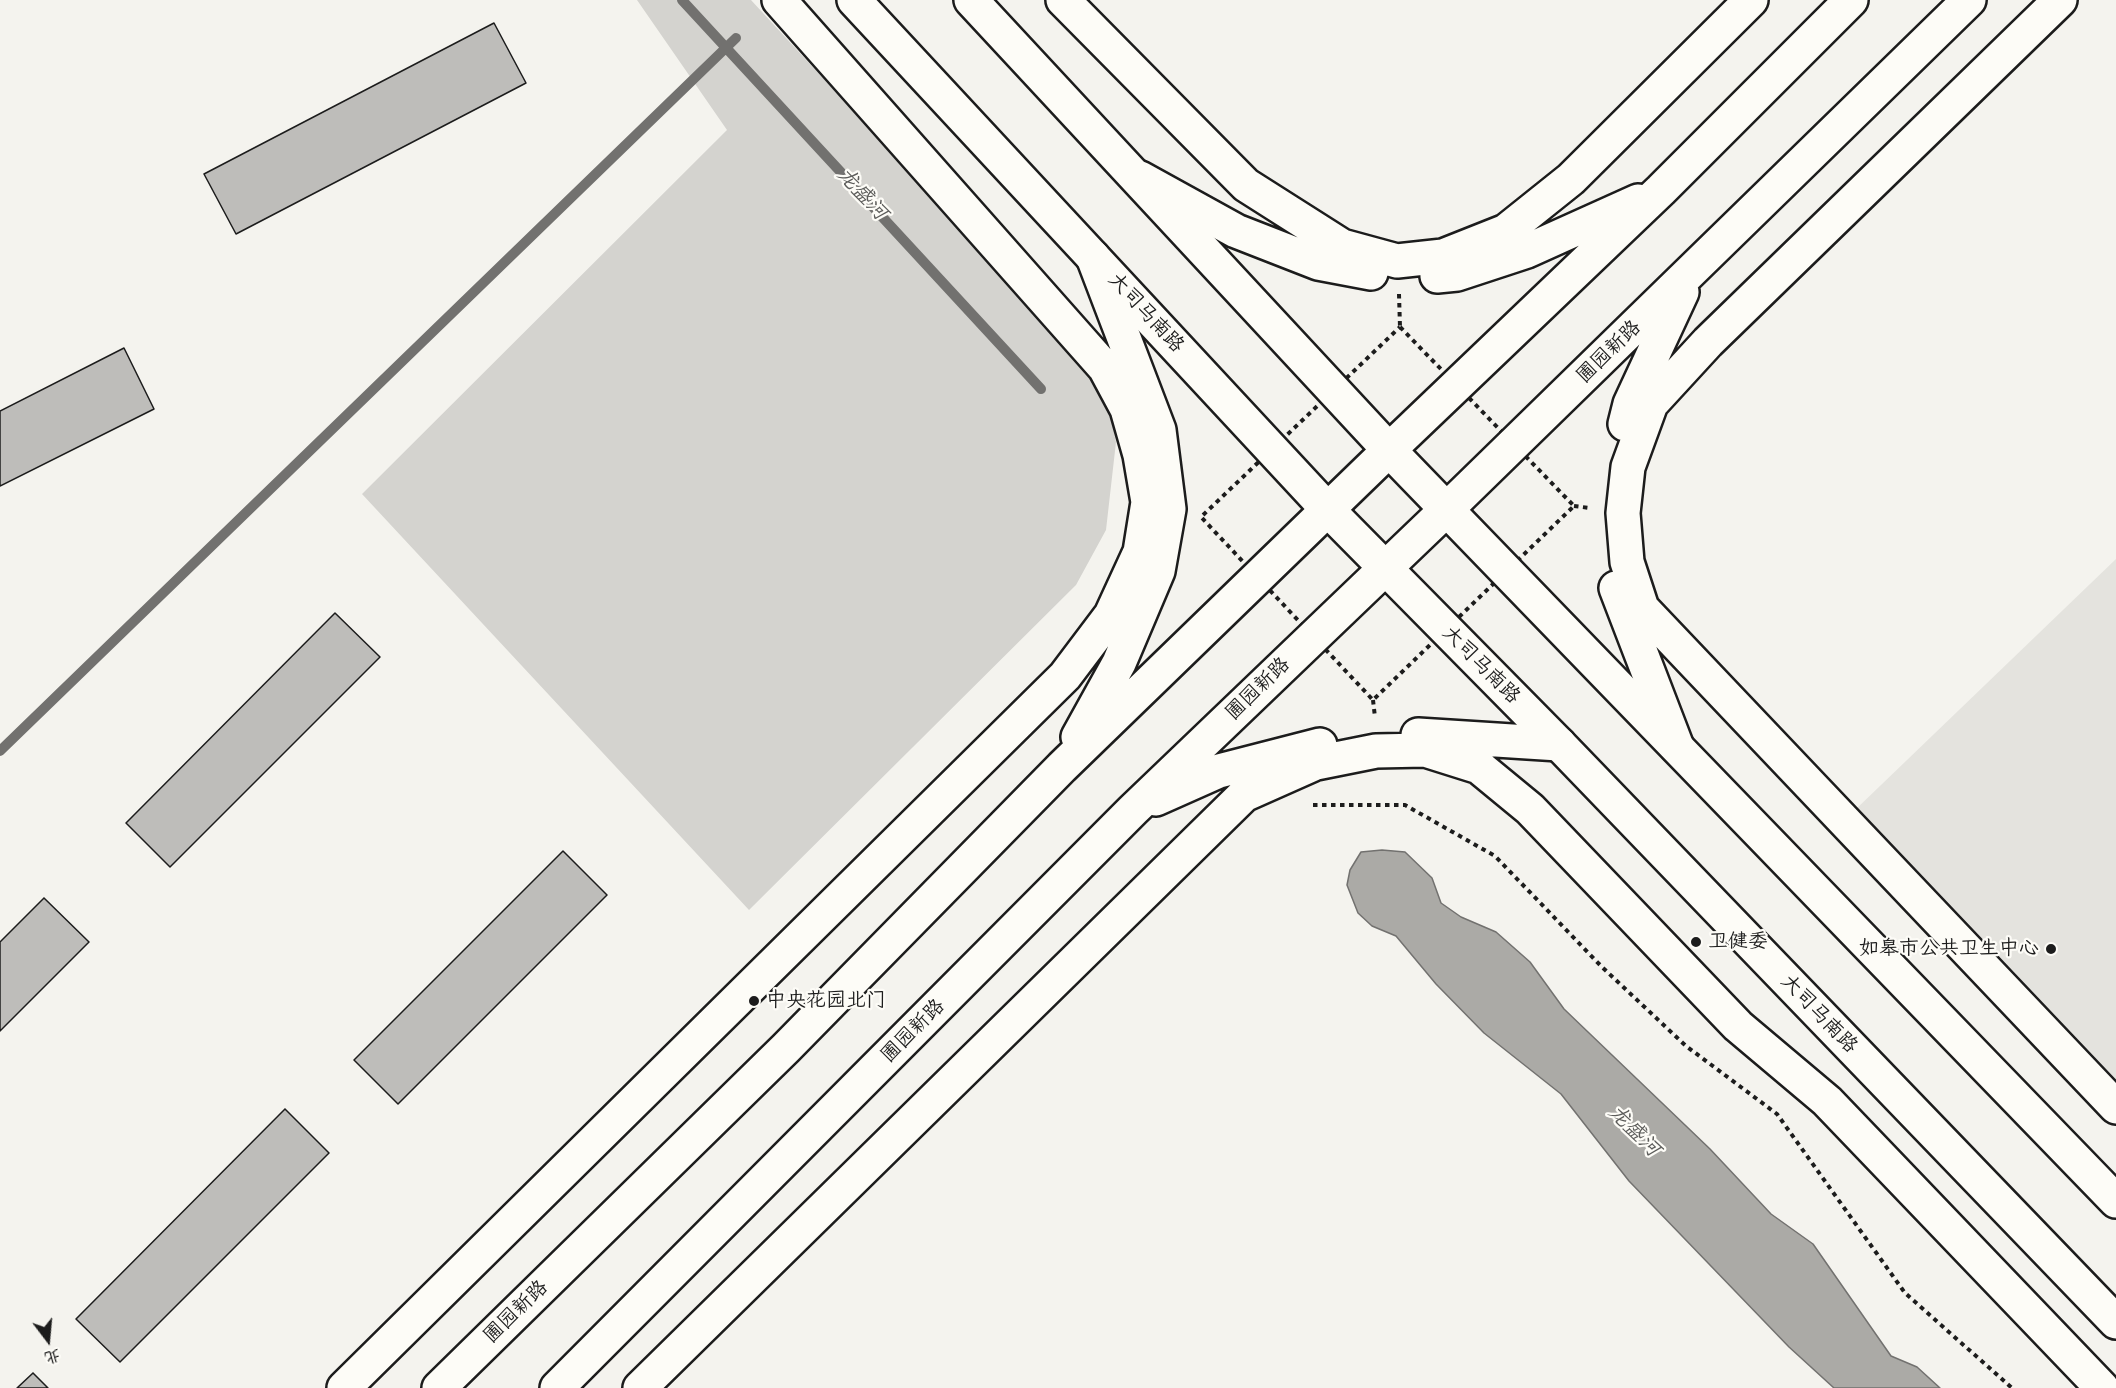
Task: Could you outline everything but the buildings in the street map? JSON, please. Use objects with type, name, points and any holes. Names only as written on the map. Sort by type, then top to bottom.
[{"type":"street","points":[[344,1388],[1065,676],[1111,615],[1140,552],[1148,502],[1140,455],[1127,409],[1104,368],[779,0]]},
{"type":"street","name":"大司马南路","points":[[854,0],[1328,510],[1558,744],[2116,1322]]},
{"type":"street","points":[[971,0],[1446,510],[2116,1201]]},
{"type":"street","points":[[1063,0],[1246,185],[1342,246],[1397,261],[1443,256],[1506,231],[1571,179],[1751,0]]},
{"type":"street","name":"圃园新路","points":[[439,1388],[786,1048],[1062,767],[1661,190],[1851,0]]},
{"type":"street","name":"圃园新路","points":[[557,1388],[1133,810],[1692,272],[1970,0]]},
{"type":"street","points":[[2060,0],[1708,342],[1651,404],[1628,466],[1623,513],[1627,562],[1642,608],[2116,1107]]},
{"type":"street","points":[[1133,174],[1246,235],[1318,263],[1398,278],[1457,274],[1527,251],[1661,190]]},
{"type":"street","points":[[1062,767],[1119,663],[1158,571],[1169,509],[1160,430],[1092,255]]},
{"type":"street","points":[[1678,750],[1619,601],[1605,547],[1605,519],[1630,404],[1692,272]]},
{"type":"street","points":[[1133,810],[1220,771],[1282,753],[1377,731],[1558,744]]},
{"type":"street","points":[[640,1388],[1244,795],[1316,763],[1376,751],[1425,750],[1479,767],[1530,809],[1738,1026],[1827,1101],[2102,1388]]},
{"type":"path","points":[[1400,327],[1574,506],[1373,700],[1201,517],[1333,390],[1400,327]]},
{"type":"path","points":[[1307,805],[1405,805],[1495,856],[1602,967],[1686,1046],[1777,1114],[1905,1293],[2012,1388]]},
{"type":"shaded area","points":[[637,0],[751,0],[1104,383],[1116,442],[1106,530],[1076,585],[749,910],[362,494],[727,130]]},
{"type":"shaded area","name":"如皋市公共卫生中心","points":[[2116,559],[2116,1089],[1855,810]]},
{"type":"water","points":[[1382,850],[1405,852],[1432,878],[1441,903],[1461,917],[1496,932],[1530,962],[1564,1009],[1710,1149],[1771,1214],[1813,1244],[1891,1356],[1917,1367],[1940,1388],[1834,1388],[1789,1347],[1629,1181],[1561,1094],[1484,1033],[1436,984],[1396,936],[1372,926],[1358,913],[1347,885],[1350,870],[1361,852]]},
{"type":"waterway","name":"龙盛河","points":[[682,0],[1041,389]]},
{"type":"waterway","points":[[0,751],[736,38]]},
{"type":"place","name":"卫健委","points":[[1696,942]]},
{"type":"place","name":"如皋市公共卫生中心","points":[[2051,949]]},
{"type":"place","name":"中央花园北门","points":[[754,1001]]}]
